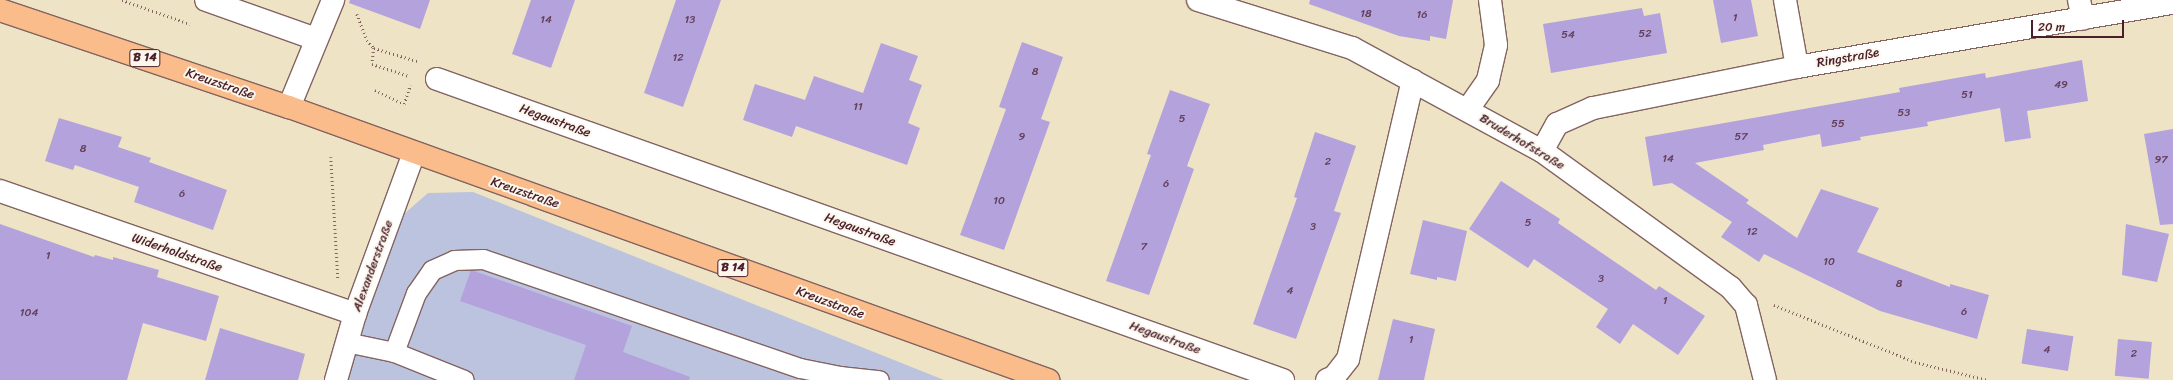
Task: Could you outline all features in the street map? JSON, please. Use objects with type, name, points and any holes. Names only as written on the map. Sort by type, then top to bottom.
[{"type":"main road","name":"Kreuzstraße","points":[[0,10],[289,107],[1048,380]]},
{"type":"street","points":[[206,0],[316,39]]},
{"type":"street","points":[[289,107],[333,0]]},
{"type":"street","name":"Bruderhofstraße","points":[[1198,0],[1352,48],[1468,109],[1542,151],[1731,288],[1746,305],[1765,380]]},
{"type":"street","points":[[1468,109],[1488,80],[1496,45],[1490,0]]},
{"type":"street","points":[[1785,0],[1797,67]]},
{"type":"street","name":"Ringstraße","points":[[1542,151],[1557,124],[1593,108],[2081,9],[2173,3]]},
{"type":"street","name":"Hegaustraße","points":[[437,79],[1283,380]]},
{"type":"street","points":[[1327,380],[1334,377],[1348,359],[1413,80]]},
{"type":"street","name":"Alexanderstraße","points":[[336,380],[354,314],[414,153]]},
{"type":"street","name":"Widerholdstraße","points":[[0,191],[354,314]]},
{"type":"lane","points":[[394,352],[416,293],[432,270],[454,260],[483,259],[800,368],[840,376],[879,380]]},
{"type":"lane","points":[[346,342],[394,352],[464,380]]},
{"type":"path","points":[[122,0],[194,25]]},
{"type":"path","points":[[355,9],[367,40],[374,48],[431,65],[437,79]]},
{"type":"path","points":[[374,48],[372,64],[413,77]]},
{"type":"path","points":[[375,90],[404,104],[411,84]]},
{"type":"path","points":[[331,157],[338,288],[354,314]]},
{"type":"path","points":[[1731,288],[1915,362],[1988,380]]},
{"type":"shaded area","points":[[473,192],[944,380],[348,380],[396,221],[428,193]]},
{"type":"building","points":[[350,0],[430,0],[420,29],[349,3]]},
{"type":"building","points":[[531,0],[575,0],[551,68],[512,54]]},
{"type":"building","points":[[676,0],[721,0],[683,107],[644,93]]},
{"type":"building","points":[[1310,0],[1453,0],[1446,39],[1430,36],[1430,41],[1399,36],[1309,4]]},
{"type":"building","points":[[1713,0],[1751,0],[1758,36],[1721,43]]},
{"type":"building","points":[[1642,8],[1644,16],[1660,13],[1667,53],[1551,73],[1543,24]]},
{"type":"building","points":[[1022,42],[1063,57],[1041,119],[1050,122],[1004,250],[960,235],[1006,109],[999,107]]},
{"type":"building","points":[[881,43],[918,56],[909,80],[922,85],[908,123],[920,128],[907,165],[796,126],[792,137],[743,120],[755,84],[805,100],[814,76],[863,93]]},
{"type":"building","points":[[2082,60],[2088,101],[2027,111],[2031,138],[2005,142],[2000,108],[1927,122],[1928,126],[1860,137],[1861,140],[1822,147],[1820,134],[1763,145],[1764,150],[1695,163],[1749,200],[1746,203],[1797,238],[1821,189],[1879,208],[1857,252],[1950,287],[1950,284],[1989,295],[1977,339],[1880,311],[1764,254],[1759,262],[1721,237],[1732,222],[1672,183],[1653,186],[1645,137],[1900,92],[1899,88],[1985,73],[1986,78]]},
{"type":"building","points":[[1170,90],[1210,104],[1187,166],[1194,169],[1149,295],[1106,281],[1151,155],[1147,154]]},
{"type":"building","points":[[59,118],[122,137],[118,147],[151,158],[149,162],[227,190],[213,230],[134,202],[139,187],[75,165],[73,170],[45,161]]},
{"type":"building","points":[[2173,129],[2173,224],[2160,225],[2144,134]]},
{"type":"building","points":[[1315,132],[1356,146],[1334,211],[1341,213],[1296,339],[1253,324],[1297,198],[1294,197]]},
{"type":"building","points":[[1501,181],[1560,219],[1558,223],[1656,290],[1659,286],[1705,316],[1678,355],[1633,324],[1620,344],[1596,327],[1608,309],[1534,259],[1528,268],[1469,229]]},
{"type":"building","points":[[1423,220],[1467,231],[1456,281],[1437,277],[1437,280],[1410,274]]},
{"type":"building","points":[[0,224],[94,257],[95,255],[113,260],[113,257],[159,270],[157,277],[219,296],[206,341],[143,323],[127,380],[0,380]]},
{"type":"building","points":[[2126,224],[2169,234],[2157,282],[2122,275]]},
{"type":"building","points":[[471,270],[632,326],[623,352],[690,377],[689,380],[574,380],[586,345],[460,301]]},
{"type":"building","points":[[1393,319],[1435,329],[1424,380],[1378,380]]},
{"type":"building","points":[[220,328],[305,354],[298,380],[205,380]]},
{"type":"building","points":[[2027,329],[2073,336],[2068,371],[2022,364]]},
{"type":"building","points":[[2118,339],[2152,342],[2149,379],[2115,376]]}]
